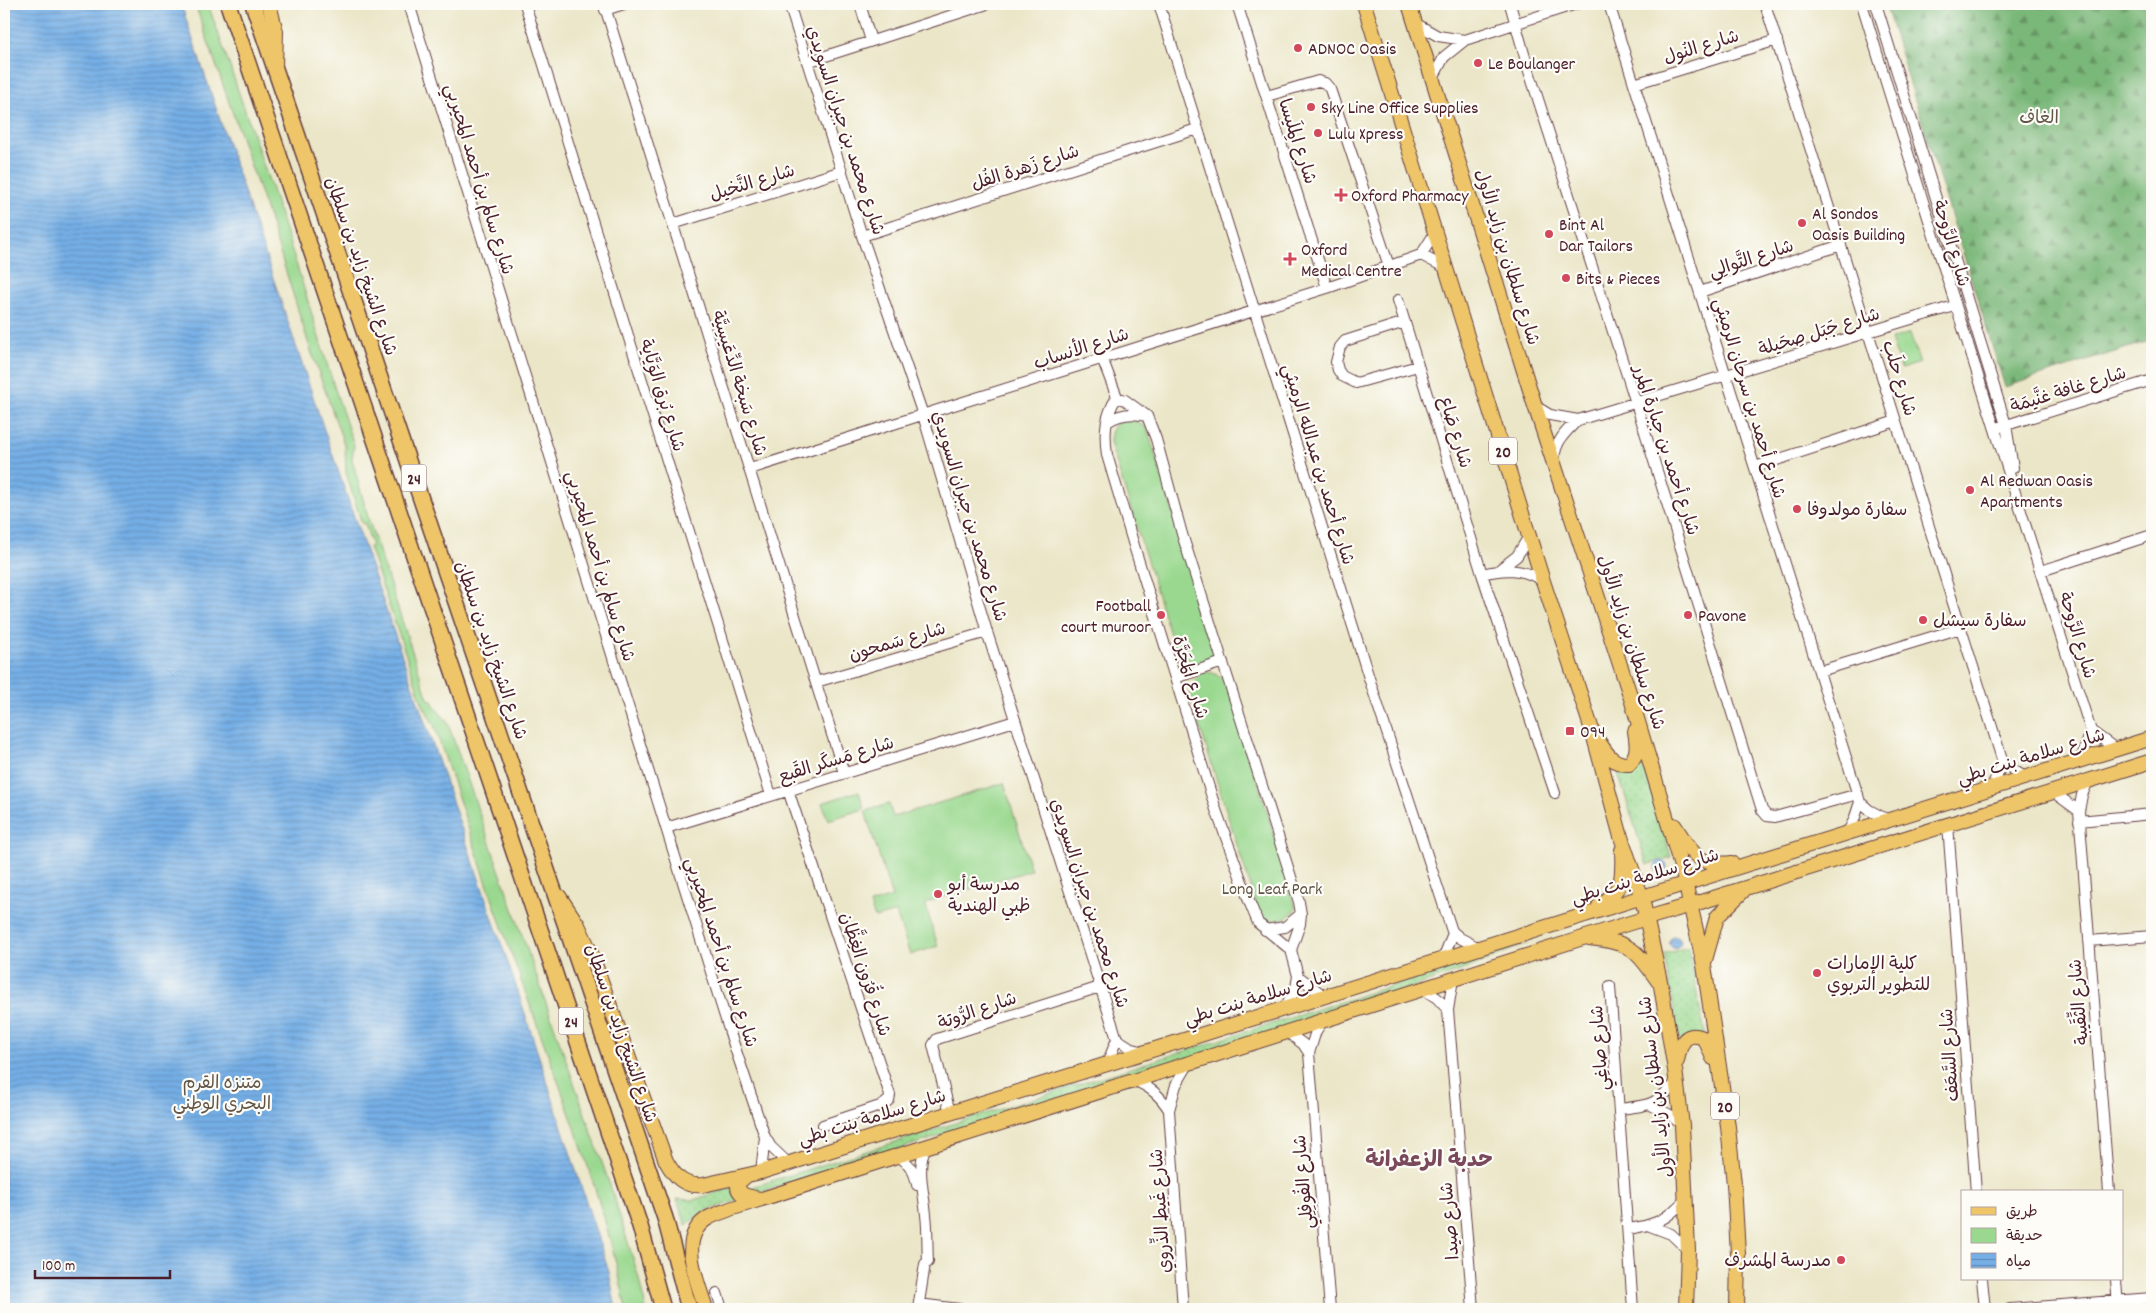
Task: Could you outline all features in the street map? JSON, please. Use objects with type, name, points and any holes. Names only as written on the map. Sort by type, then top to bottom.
[{"type":"highway","name":"24","points":[[228,4],[640,1226],[663,1309]]},
{"type":"highway","name":"شارع الشيخ زايد بن سلطان","points":[[254,4],[665,1218],[689,1309]]},
{"type":"main road","points":[[269,4],[276,32],[275,68]]},
{"type":"main road","name":"شارع سلطان بن زايد الأول","points":[[1364,4],[1543,580],[1592,730],[1621,836],[1642,898],[1662,986],[1682,1125],[1688,1250],[1686,1309]]},
{"type":"main road","name":"شارع سلطان بن زايد الأول","points":[[1409,4],[1535,406],[1630,695],[1667,813],[1686,883],[1704,965],[1722,1085],[1734,1184],[1738,1254],[1737,1309]]},
{"type":"main road","points":[[1592,730],[1611,759],[1619,764],[1629,764],[1637,750],[1630,695]]},
{"type":"main road","name":"شارع سلامة بنت بطي","points":[[553,888],[578,925],[591,952],[666,1161],[672,1172],[680,1180],[694,1186],[720,1183],[762,1172],[2152,738]]},
{"type":"main road","points":[[706,1309],[690,1245],[695,1230],[708,1218],[760,1199],[1583,937],[1744,889],[2152,761]]},
{"type":"main road","points":[[1667,813],[1692,852],[1701,860],[1716,865],[1758,860]]},
{"type":"main road","points":[[1588,913],[1618,890],[1622,878],[1621,836]]},
{"type":"main road","points":[[1704,965],[1717,917],[1744,889]]},
{"type":"main road","points":[[1583,937],[1612,941],[1628,946],[1640,955],[1662,986]]},
{"type":"main road","points":[[1676,1076],[1682,1043],[1688,1036],[1696,1035],[1704,1039],[1708,1046],[1722,1085]]},
{"type":"main road","points":[[746,1176],[738,1183],[738,1190],[741,1194],[760,1199]]},
{"type":"street","name":"شارع سالم بن أحمد المحيربي","points":[[409,4],[666,828],[765,1137],[771,1147],[788,1163]]},
{"type":"street","name":"شارع بُرق الوَيَّاية","points":[[525,4],[771,796]]},
{"type":"street","points":[[604,7],[624,4]]},
{"type":"street","name":"شارع محمد بن جبران السويدي","points":[[789,4],[862,236],[923,415],[987,632],[1117,1039]]},
{"type":"street","points":[[860,4],[871,41]]},
{"type":"street","points":[[807,62],[969,6],[987,4]]},
{"type":"street","name":"شارع أحمد بن عبدالله الرميثي","points":[[1159,4],[1369,678],[1453,933]]},
{"type":"street","name":"شارع المِلَيسا","points":[[1237,4],[1327,288]]},
{"type":"street","name":"شارع أحمد بن جبارة المرر","points":[[1510,4],[1528,68],[1636,403],[1762,810],[1767,816],[1775,817],[1859,798]]},
{"type":"street","points":[[1433,78],[1444,56],[1466,40],[1516,22],[1576,4]]},
{"type":"street","name":"شارع أحمد بن سرحان الرميثي","points":[[1609,4],[1859,798]]},
{"type":"street","name":"شارع حلَب","points":[[1765,4],[2003,761]]},
{"type":"street","name":"شارع الرَّوحة","points":[[1862,4],[1954,306],[2016,491],[2091,731]]},
{"type":"street","name":"شارع الرَّوحة","points":[[1876,4],[2006,425],[2016,491]]},
{"type":"street","name":"شارع سَبخة الدِّعَيسِيَّة","points":[[604,7],[844,773]]},
{"type":"street","points":[[1416,23],[1442,37],[1466,40]]},
{"type":"street","name":"شارع النُول","points":[[1634,84],[1777,40]]},
{"type":"street","points":[[1266,96],[1318,81],[1325,83],[1330,89],[1389,266]]},
{"type":"street","name":"شارع زَهرة الفُل","points":[[862,236],[1197,129]]},
{"type":"street","name":"شارع النَّخيل","points":[[673,224],[842,171]]},
{"type":"street","points":[[1435,233],[1421,255],[1446,268]]},
{"type":"street","name":"شارع التَّوالِي","points":[[1700,292],[1841,245]]},
{"type":"street","name":"شارع الأنساب","points":[[750,469],[1327,288],[1421,255]]},
{"type":"street","name":"شارع صَاع","points":[[1398,300],[1482,574],[1554,793]]},
{"type":"street","name":"شارع جَبَل صِحَيلة","points":[[1535,406],[1550,415],[1578,420],[1954,306]]},
{"type":"street","points":[[1405,322],[1346,341],[1337,354],[1338,370],[1342,376],[1356,383],[1418,366]]},
{"type":"street","points":[[1102,358],[1117,397],[1125,400],[1147,416]]},
{"type":"street","name":"شارع غافة غنَّيمَة","points":[[1994,429],[2152,380]]},
{"type":"street","name":"شارع المَجَرَّة","points":[[1117,397],[1107,422],[1105,437],[1108,455],[1216,810],[1258,923],[1291,950],[1301,914],[1299,902],[1182,534],[1156,439],[1147,416]]},
{"type":"street","points":[[1107,422],[1117,416],[1129,414],[1147,416]]},
{"type":"street","name":"شارع جَبَل صِحَيلة","points":[[1554,464],[1554,450],[1560,438],[1578,420]]},
{"type":"street","points":[[1755,467],[1896,421]]},
{"type":"street","points":[[2041,571],[2152,535]]},
{"type":"street","points":[[1500,569],[1517,556],[1530,536]]},
{"type":"street","points":[[1482,574],[1500,569],[1520,570],[1543,580]]},
{"type":"street","points":[[1820,671],[1961,628]]},
{"type":"street","name":"شارع سَمحون","points":[[816,682],[987,632]]},
{"type":"street","points":[[1175,678],[1223,662]]},
{"type":"street","name":"شارع مَسكَر القَبع","points":[[666,828],[1015,721]]},
{"type":"street","points":[[2081,760],[2091,731],[2116,749]]},
{"type":"street","points":[[1992,788],[2003,761],[2025,777]]},
{"type":"street","name":"شارع الثِّقَيبة","points":[[2088,781],[2082,795],[2079,816],[2109,1190]]},
{"type":"street","name":"شارع قُرُون الغِظَّان","points":[[788,790],[890,1095],[889,1100],[883,1105],[823,1125]]},
{"type":"street","points":[[2053,792],[2079,816],[2152,814]]},
{"type":"street","points":[[1859,798],[1869,810],[1888,820]]},
{"type":"street","points":[[1848,832],[1854,820],[1859,798]]},
{"type":"street","name":"شارع السَّعَف","points":[[1948,825],[1976,1190]]},
{"type":"street","points":[[1265,930],[1285,927],[1301,914]]},
{"type":"street","points":[[1444,959],[1453,933],[1479,948]]},
{"type":"street","points":[[2089,941],[2152,936]]},
{"type":"street","points":[[1284,1009],[1296,988],[1298,976],[1291,950]]},
{"type":"street","points":[[1298,976],[1324,996]]},
{"type":"street","name":"شارع صيدا","points":[[1453,979],[1448,1010],[1473,1309]]},
{"type":"street","name":"شارع صاغِي","points":[[1610,986],[1633,1309]]},
{"type":"street","name":"شارع الرُّوتة","points":[[950,1113],[933,1045],[937,1039],[1100,987]]},
{"type":"street","points":[[1423,989],[1437,998],[1448,1010]]},
{"type":"street","name":"شارع الفُوفِلِي","points":[[1323,1020],[1316,1031],[1309,1053],[1330,1309]]},
{"type":"street","points":[[1287,1032],[1303,1044],[1309,1053]]},
{"type":"street","points":[[1107,1064],[1117,1039],[1132,1049],[1145,1052]]},
{"type":"street","name":"شارع غَيط الذِّروي","points":[[1183,1309],[1169,1110],[1175,1087],[1189,1063]]},
{"type":"street","points":[[1651,1105],[1659,1100],[1676,1076]]},
{"type":"street","points":[[1133,1080],[1154,1091],[1169,1110]]},
{"type":"street","points":[[1651,1105],[1670,1115],[1682,1125]]},
{"type":"street","name":"شارع صاغِي","points":[[1619,1108],[1651,1105]]},
{"type":"street","name":"شارع سالم بن أحمد المحيربي","points":[[762,1172],[765,1137]]},
{"type":"street","points":[[926,1146],[921,1164],[928,1262],[925,1264],[919,1306],[959,1309]]},
{"type":"street","points":[[897,1156],[909,1164],[916,1178],[920,1218],[921,1261],[925,1264]]},
{"type":"street","points":[[1628,1229],[1650,1226],[1672,1213],[1686,1199]]},
{"type":"street","points":[[1650,1226],[1671,1234],[1688,1250]]},
{"type":"street","points":[[1982,1280],[1984,1309]]},
{"type":"street","points":[[2116,1280],[2118,1305]]},
{"type":"street","points":[[717,1294],[722,1309]]},
{"type":"street","points":[[2010,1309],[2118,1305],[2152,1298]]},
{"type":"green space","points":[[195,4],[208,4],[241,97],[354,445],[352,459],[369,521],[428,699],[432,700],[434,706],[447,721],[612,1191],[638,1275],[646,1309],[626,1309],[617,1266],[592,1180],[564,1096],[496,910],[434,725],[423,705],[369,547],[372,546],[365,523],[362,524],[346,473],[345,447]]},
{"type":"green space","name":"الغاف","points":[[1885,4],[2152,4],[2152,340],[2005,387]]},
{"type":"green space","points":[[1910,333],[1920,363],[1901,369],[1891,339]]},
{"type":"green space","points":[[1123,418],[1133,419],[1147,428],[1216,654],[1210,661],[1202,665],[1184,667],[1178,660],[1110,442],[1113,428]]},
{"type":"green space","name":"Long Leaf Park","points":[[1204,672],[1213,673],[1228,681],[1296,908],[1287,917],[1265,920],[1259,914],[1190,696],[1194,682]]},
{"type":"green space","points":[[1642,759],[1671,857],[1647,865],[1617,770],[1631,770]]},
{"type":"green space","points":[[1004,783],[1031,870],[925,903],[938,946],[910,955],[896,912],[875,918],[870,904],[892,897],[865,811],[889,804],[893,817]]},
{"type":"green space","points":[[859,791],[864,809],[828,820],[822,803]]},
{"type":"green space","points":[[1528,943],[1468,968],[1318,1019],[754,1194],[746,1189]]},
{"type":"green space","points":[[1688,947],[1705,1034],[1679,1040],[1664,954]]},
{"type":"green space","points":[[734,1187],[734,1196],[738,1200],[703,1212],[686,1225],[677,1199],[693,1200]]},
{"type":"water","name":"متنزه القرم البحري الوطني","points":[[4,4],[181,4],[329,444],[518,992],[609,1272],[616,1309],[4,1309]]},
{"type":"water","points":[[1661,861],[1667,867],[1661,873],[1655,867]]},
{"type":"water","points":[[1675,936],[1681,942],[1675,948],[1669,942]]},
{"type":"place","name":"ADNOC Oasis","points":[[1298,48]]},
{"type":"place","name":"Le Boulanger","points":[[1478,63]]},
{"type":"place","name":"Sky Line Office Supplies","points":[[1311,107]]},
{"type":"place","name":"Lulu Xpress","points":[[1318,133]]},
{"type":"place","name":"Oxford Pharmacy","points":[[1341,195]]},
{"type":"place","name":"Al Sondos Oasis Building","points":[[1802,223]]},
{"type":"place","name":"Bint Al Dar Tailors","points":[[1549,234]]},
{"type":"place","name":"Oxford Medical Centre","points":[[1290,259]]},
{"type":"place","name":"Bits & Pieces","points":[[1566,278]]},
{"type":"place","name":"Al Redwan Oasis Apartments","points":[[1970,490]]},
{"type":"place","name":"سفارة مولدوفا","points":[[1797,509]]},
{"type":"place","name":"Football court muroor","points":[[1161,615]]},
{"type":"place","name":"Pavone","points":[[1688,615]]},
{"type":"place","name":"سفارة سيشل","points":[[1923,620]]},
{"type":"place","name":"094","points":[[1570,731]]},
{"type":"place","name":"مدرسة أبو ظبي الهندية","points":[[938,894]]},
{"type":"place","name":"كلية الإمارات للتطوير التربوي","points":[[1817,973]]},
{"type":"place","name":"مدرسة المشرف","points":[[1841,1260]]},
{"type":"district","name":"حدبة الزعفرانة","points":[[1429,1158]]}]
